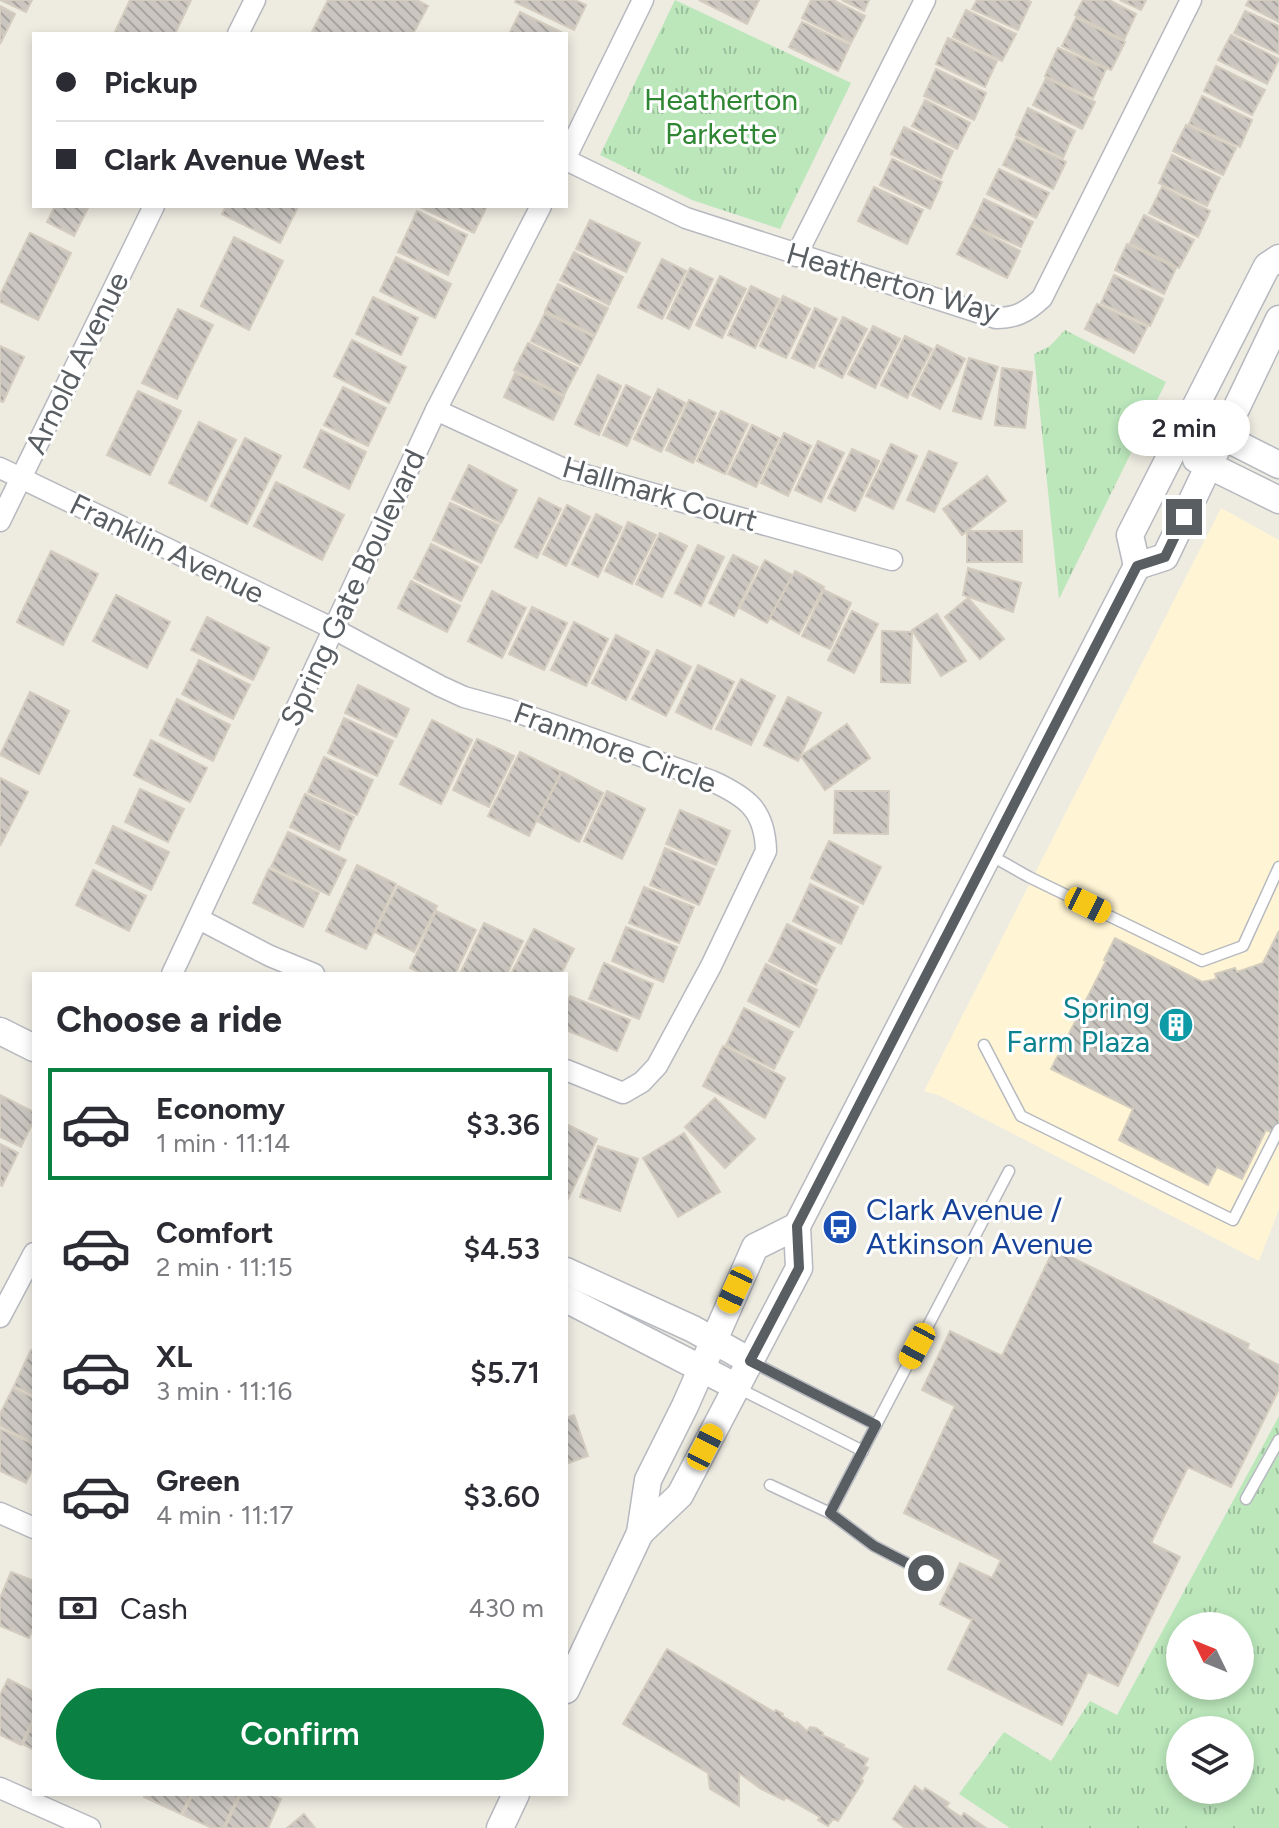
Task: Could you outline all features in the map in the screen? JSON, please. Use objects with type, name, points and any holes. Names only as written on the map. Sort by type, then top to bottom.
[{"type":"street","points":[[239,32],[255,0]]},
{"type":"street","points":[[568,155],[643,0]]},
{"type":"street","points":[[796,256],[925,0]]},
{"type":"street","name":"Heatherton Way","points":[[568,160],[686,218],[996,318],[1013,318],[1031,309],[1047,288],[1191,0]]},
{"type":"street","name":"Arnold Avenue","points":[[0,521],[153,208]]},
{"type":"street","name":"Spring Gate Boulevard","points":[[173,972],[436,410],[540,208]]},
{"type":"street","points":[[640,1533],[680,1495],[799,1268],[797,1226],[1137,566],[1130,535],[1267,266],[1279,258]]},
{"type":"street","points":[[1137,566],[1165,557],[1279,319]]},
{"type":"street","name":"Hallmark Court","points":[[436,410],[564,469],[892,560]]},
{"type":"street","points":[[1189,419],[1279,465]]},
{"type":"street","points":[[1175,448],[1279,500]]},
{"type":"street","name":"Franklin Avenue","points":[[0,468],[334,629]]},
{"type":"street","name":"Franmore Circle","points":[[334,629],[464,697],[508,709],[712,781],[737,792],[759,813],[766,833],[766,851],[730,928],[657,1066],[642,1082],[623,1093],[568,1071]]},
{"type":"street","points":[[199,919],[270,956],[309,972]]},
{"type":"street","points":[[0,1031],[32,1047]]},
{"type":"street","points":[[568,1686],[640,1533],[648,1480],[685,1406],[755,1247],[797,1226]]},
{"type":"street","points":[[0,1317],[32,1263]]},
{"type":"street","points":[[568,1272],[750,1361]]},
{"type":"street","points":[[568,1300],[737,1387]]},
{"type":"street","points":[[0,1513],[32,1527]]},
{"type":"street","points":[[0,1788],[90,1828]]},
{"type":"street","points":[[500,1828],[515,1796]]},
{"type":"lane","points":[[988,854],[1202,961],[1243,946],[1279,867]]},
{"type":"lane","points":[[984,1045],[1021,1116],[1233,1220],[1279,1129]]},
{"type":"lane","points":[[830,1513],[1009,1171]]},
{"type":"lane","points":[[750,1361],[876,1425]]},
{"type":"lane","points":[[737,1387],[863,1451]]},
{"type":"lane","points":[[1246,1499],[1279,1440]]},
{"type":"lane","points":[[770,1485],[830,1513],[874,1546],[926,1573]]},
{"type":"shaded area","points":[[1221,508],[1279,540],[1279,1209],[1259,1261],[938,1095],[924,1091]]},
{"type":"green space","name":"Heatherton Parkette","points":[[675,0],[851,83],[780,229],[692,200],[600,155]]},
{"type":"green space","points":[[1065,330],[1166,382],[1059,599],[1034,354],[1050,346]]},
{"type":"green space","points":[[1279,1416],[1279,1828],[1010,1828],[959,1794],[1004,1732],[1051,1761],[1090,1701],[1117,1715],[1166,1625],[1166,1700],[1254,1700],[1254,1612],[1173,1612]]},
{"type":"building","points":[[0,0],[32,0],[26,12]]},
{"type":"building","points":[[130,0],[191,0],[176,32],[115,32]]},
{"type":"building","points":[[328,0],[417,0],[428,6],[414,32],[312,32]]},
{"type":"building","points":[[516,0],[575,0],[586,5],[574,30]]},
{"type":"building","points":[[699,0],[759,0],[747,24]]},
{"type":"building","points":[[811,0],[833,0],[865,16],[851,43],[802,18]]},
{"type":"building","points":[[842,0],[869,0],[864,11]]},
{"type":"building","points":[[977,0],[1031,2],[1018,30],[972,9]]},
{"type":"building","points":[[1083,0],[1109,0],[1136,14],[1124,40],[1075,15]]},
{"type":"building","points":[[1120,0],[1146,0],[1141,10]]},
{"type":"building","points":[[1249,0],[1279,0],[1279,22],[1246,5]]},
{"type":"building","points":[[0,6],[15,14],[0,44]]},
{"type":"building","points":[[966,10],[1016,34],[1002,61],[953,37]]},
{"type":"building","points":[[1245,11],[1279,26],[1279,54],[1234,33]]},
{"type":"building","points":[[520,12],[561,32],[510,32]]},
{"type":"building","points":[[1076,18],[1125,42],[1111,70],[1062,46]]},
{"type":"building","points":[[802,22],[850,45],[838,71],[789,47]]},
{"type":"building","points":[[1231,35],[1279,59],[1267,84],[1218,60]]},
{"type":"building","points":[[948,38],[997,61],[985,87],[936,64]]},
{"type":"building","points":[[1058,48],[1106,69],[1093,98],[1045,76]]},
{"type":"building","points":[[1216,66],[1265,90],[1252,115],[1204,91]]},
{"type":"building","points":[[936,69],[986,93],[974,120],[924,96]]},
{"type":"building","points":[[1046,78],[1095,102],[1082,129],[1033,105]]},
{"type":"building","points":[[1202,96],[1252,120],[1240,147],[1189,124]]},
{"type":"building","points":[[925,100],[970,123],[957,149],[912,126]]},
{"type":"building","points":[[1028,108],[1075,131],[1063,158],[1016,135]]},
{"type":"building","points":[[1186,125],[1236,148],[1223,175],[1173,151]]},
{"type":"building","points":[[904,127],[953,151],[941,178],[891,154]]},
{"type":"building","points":[[1016,138],[1066,162],[1053,189],[1003,165]]},
{"type":"building","points":[[1172,155],[1220,178],[1207,206],[1159,183]]},
{"type":"building","points":[[892,159],[942,182],[930,209],[880,185]]},
{"type":"building","points":[[999,169],[1049,193],[1036,218],[987,194]]},
{"type":"building","points":[[874,187],[923,210],[907,244],[858,221]]},
{"type":"building","points":[[1162,187],[1210,211],[1198,237],[1149,213]]},
{"type":"building","points":[[984,199],[1033,222],[1021,247],[972,225]]},
{"type":"building","points":[[54,208],[88,208],[74,236],[47,222]]},
{"type":"building","points":[[225,208],[298,208],[280,243],[222,214]]},
{"type":"building","points":[[422,208],[486,208],[474,233]]},
{"type":"building","points":[[417,211],[467,235],[448,275],[398,252]]},
{"type":"building","points":[[1144,215],[1194,240],[1179,268],[1130,243]]},
{"type":"building","points":[[590,220],[640,243],[626,272],[576,249]]},
{"type":"building","points":[[971,226],[1020,251],[1007,278],[957,254]]},
{"type":"building","points":[[30,233],[71,253],[38,320],[0,302],[0,295]]},
{"type":"building","points":[[234,237],[283,261],[249,330],[201,306]]},
{"type":"building","points":[[1127,244],[1176,268],[1164,294],[1115,270]]},
{"type":"building","points":[[574,252],[623,277],[609,305],[560,280]]},
{"type":"building","points":[[396,257],[451,284],[435,318],[380,291]]},
{"type":"building","points":[[662,259],[686,271],[662,319],[638,307]]},
{"type":"building","points":[[690,268],[713,279],[689,329],[667,318]]},
{"type":"building","points":[[1114,275],[1163,299],[1150,326],[1101,303]]},
{"type":"building","points":[[720,276],[746,289],[722,338],[696,325]]},
{"type":"building","points":[[558,284],[608,308],[595,335],[545,311]]},
{"type":"building","points":[[751,286],[779,299],[755,348],[728,335]]},
{"type":"building","points":[[783,296],[810,309],[786,358],[760,346]]},
{"type":"building","points":[[373,297],[418,318],[401,355],[356,334]]},
{"type":"building","points":[[1097,304],[1147,327],[1134,353],[1085,329]]},
{"type":"building","points":[[815,308],[837,319],[814,368],[792,358]]},
{"type":"building","points":[[178,309],[213,325],[177,399],[142,383]]},
{"type":"building","points":[[545,313],[594,337],[580,365],[531,341]]},
{"type":"building","points":[[843,317],[867,329],[842,378],[819,366]]},
{"type":"building","points":[[873,326],[900,339],[875,388],[848,374]]},
{"type":"building","points":[[905,336],[932,349],[907,398],[881,385]]},
{"type":"building","points":[[352,340],[406,367],[389,403],[334,376]]},
{"type":"building","points":[[528,343],[578,368],[564,395],[514,370]]},
{"type":"building","points":[[937,345],[965,359],[940,409],[912,395]]},
{"type":"building","points":[[0,346],[24,357],[3,402],[0,401]]},
{"type":"building","points":[[969,358],[998,367],[981,419],[953,411]]},
{"type":"building","points":[[1002,368],[1032,372],[1025,428],[995,425]]},
{"type":"building","points":[[515,373],[564,397],[553,420],[504,397]]},
{"type":"building","points":[[598,375],[621,386],[599,435],[575,424]]},
{"type":"building","points":[[626,385],[650,397],[627,446],[603,435]]},
{"type":"building","points":[[343,387],[386,408],[368,446],[324,425]]},
{"type":"building","points":[[658,389],[685,403],[661,452],[634,439]]},
{"type":"building","points":[[138,391],[181,411],[150,475],[107,455]]},
{"type":"building","points":[[689,400],[716,413],[693,463],[666,450]]},
{"type":"building","points":[[721,411],[748,424],[725,474],[697,461]]},
{"type":"building","points":[[199,422],[236,440],[206,501],[169,483]]},
{"type":"building","points":[[752,425],[779,438],[756,487],[728,474]]},
{"type":"building","points":[[321,430],[366,452],[349,489],[304,467]]},
{"type":"building","points":[[784,433],[811,446],[788,496],[761,483]]},
{"type":"building","points":[[245,438],[281,456],[247,524],[211,506]]},
{"type":"building","points":[[818,441],[844,453],[821,502],[795,490]]},
{"type":"building","points":[[891,444],[917,456],[893,509],[866,496]]},
{"type":"building","points":[[852,449],[879,461],[855,511],[828,498]]},
{"type":"building","points":[[929,451],[957,463],[934,512],[907,500]]},
{"type":"building","points":[[469,465],[517,490],[501,523],[452,499]]},
{"type":"building","points":[[987,476],[1006,501],[962,535],[943,509]]},
{"type":"building","points":[[276,482],[344,515],[322,560],[254,526]]},
{"type":"building","points":[[539,498],[561,509],[537,558],[515,547]]},
{"type":"building","points":[[450,503],[499,525],[481,563],[433,540]]},
{"type":"building","points":[[567,505],[590,517],[566,566],[543,554]]},
{"type":"building","points":[[596,514],[622,527],[598,577],[572,564]]},
{"type":"building","points":[[628,522],[656,535],[632,584],[605,571]]},
{"type":"building","points":[[967,531],[1022,531],[1022,562],[967,562]]},
{"type":"building","points":[[660,533],[687,546],[662,597],[636,584]]},
{"type":"building","points":[[431,544],[478,567],[461,601],[414,578]]},
{"type":"building","points":[[698,545],[724,557],[701,606],[675,593]]},
{"type":"building","points":[[51,551],[98,574],[63,645],[17,622]]},
{"type":"building","points":[[733,555],[758,567],[734,616],[709,603]]},
{"type":"building","points":[[765,560],[792,575],[767,623],[740,608]]},
{"type":"building","points":[[968,568],[1021,583],[1013,612],[963,595]]},
{"type":"building","points":[[795,571],[824,587],[799,634],[770,618]]},
{"type":"building","points":[[411,581],[460,606],[447,632],[398,608]]},
{"type":"building","points":[[824,590],[851,603],[830,649],[802,636]]},
{"type":"building","points":[[492,591],[526,608],[502,658],[468,641]]},
{"type":"building","points":[[116,595],[170,622],[147,668],[93,641]]},
{"type":"building","points":[[968,598],[1004,639],[980,659],[945,617]]},
{"type":"building","points":[[532,607],[567,623],[544,670],[509,654]]},
{"type":"building","points":[[852,611],[878,624],[854,673],[828,660]]},
{"type":"building","points":[[937,614],[966,661],[941,676],[912,630]]},
{"type":"building","points":[[207,617],[269,648],[253,680],[191,650]]},
{"type":"building","points":[[574,622],[608,639],[586,686],[551,670]]},
{"type":"building","points":[[882,631],[912,632],[910,683],[881,682]]},
{"type":"building","points":[[616,635],[649,652],[626,700],[592,683]]},
{"type":"building","points":[[657,650],[691,667],[666,716],[632,699]]},
{"type":"building","points":[[199,660],[250,685],[233,719],[182,694]]},
{"type":"building","points":[[698,665],[734,682],[711,729],[676,712]]},
{"type":"building","points":[[741,679],[775,696],[751,745],[716,729]]},
{"type":"building","points":[[358,685],[409,709],[396,737],[345,713]]},
{"type":"building","points":[[30,692],[69,711],[39,774],[0,755]]},
{"type":"building","points":[[788,697],[821,713],[798,761],[764,745]]},
{"type":"building","points":[[177,699],[230,725],[213,761],[160,735]]},
{"type":"building","points":[[344,718],[393,741],[377,776],[328,753]]},
{"type":"building","points":[[432,720],[472,740],[441,804],[400,784]]},
{"type":"building","points":[[847,724],[870,758],[825,790],[801,756]]},
{"type":"building","points":[[477,739],[514,756],[489,807],[453,790]]},
{"type":"building","points":[[151,740],[207,768],[190,802],[134,775]]},
{"type":"building","points":[[520,752],[561,772],[529,836],[488,816]]},
{"type":"building","points":[[324,757],[373,780],[357,815],[308,792]]},
{"type":"building","points":[[562,772],[603,793],[579,842],[537,821]]},
{"type":"building","points":[[0,778],[28,792],[0,846]]},
{"type":"building","points":[[140,789],[184,809],[168,842],[125,822]]},
{"type":"building","points":[[607,791],[645,809],[622,859],[584,841]]},
{"type":"building","points":[[835,791],[889,791],[888,834],[834,833]]},
{"type":"building","points":[[305,794],[354,817],[339,850],[290,827]]},
{"type":"building","points":[[680,810],[730,831],[716,865],[666,844]]},
{"type":"building","points":[[113,826],[169,852],[151,890],[96,863]]},
{"type":"building","points":[[288,832],[346,860],[329,895],[271,867]]},
{"type":"building","points":[[829,841],[881,867],[863,904],[811,878]]},
{"type":"building","points":[[665,848],[714,869],[699,905],[650,885]]},
{"type":"building","points":[[357,865],[396,884],[366,949],[326,931]]},
{"type":"building","points":[[269,869],[319,893],[303,927],[253,903]]},
{"type":"building","points":[[93,870],[146,896],[129,931],[76,905]]},
{"type":"building","points":[[810,884],[858,907],[841,944],[793,921]]},
{"type":"building","points":[[398,886],[437,906],[414,952],[375,932]]},
{"type":"building","points":[[644,887],[694,907],[679,943],[629,923]]},
{"type":"building","points":[[436,911],[476,930],[456,972],[419,972],[410,968]]},
{"type":"building","points":[[484,923],[523,941],[508,972],[461,972]]},
{"type":"building","points":[[787,924],[835,948],[816,985],[769,961]]},
{"type":"building","points":[[626,927],[677,947],[663,982],[612,961]]},
{"type":"building","points":[[534,929],[574,949],[562,972],[512,972]]},
{"type":"building","name":"Spring Farm Plaza","points":[[1279,931],[1279,1127],[1276,1134],[1266,1130],[1242,1179],[1217,1167],[1208,1185],[1119,1140],[1133,1109],[1051,1069],[1115,938],[1202,982],[1217,979],[1215,974],[1235,968],[1237,972],[1263,963]]},
{"type":"building","points":[[604,963],[653,984],[639,1019],[589,999]]},
{"type":"building","points":[[766,964],[817,990],[799,1027],[748,1001]]},
{"type":"building","points":[[570,996],[630,1020],[617,1051],[568,1031]]},
{"type":"building","points":[[744,1008],[793,1032],[774,1069],[726,1045]]},
{"type":"building","points":[[723,1046],[785,1078],[765,1118],[703,1086]]},
{"type":"building","points":[[0,1095],[32,1111],[32,1124],[21,1147],[0,1137]]},
{"type":"building","points":[[715,1098],[755,1139],[725,1168],[685,1127]]},
{"type":"building","points":[[568,1125],[597,1139],[568,1199]]},
{"type":"building","points":[[684,1133],[720,1192],[678,1217],[643,1158]]},
{"type":"building","points":[[0,1144],[18,1153],[2,1186],[0,1185]]},
{"type":"building","points":[[598,1146],[638,1159],[620,1211],[580,1197]]},
{"type":"building","points":[[1054,1249],[1249,1344],[1247,1349],[1279,1365],[1279,1389],[1231,1487],[1188,1467],[1151,1543],[1180,1557],[1118,1686],[1088,1672],[1062,1725],[948,1669],[972,1620],[940,1604],[960,1563],[992,1578],[1001,1560],[904,1513],[955,1406],[922,1390],[950,1331],[1002,1356]]},
{"type":"building","points":[[31,1350],[32,1350],[32,1394],[14,1386]]},
{"type":"building","points":[[13,1388],[32,1397],[32,1442],[0,1426],[0,1414]]},
{"type":"building","points":[[574,1415],[588,1456],[568,1463],[568,1417]]},
{"type":"building","points":[[0,1429],[32,1443],[32,1470],[26,1483],[0,1471]]},
{"type":"building","points":[[11,1572],[32,1580],[32,1631],[29,1638],[0,1626],[0,1598]]},
{"type":"building","points":[[667,1649],[774,1712],[776,1710],[797,1722],[807,1731],[810,1727],[816,1728],[822,1735],[868,1759],[863,1781],[838,1821],[833,1819],[828,1826],[818,1820],[820,1817],[785,1797],[784,1800],[761,1789],[739,1773],[739,1806],[710,1789],[708,1773],[623,1724]]},
{"type":"building","points":[[8,1679],[32,1691],[32,1721],[21,1745],[0,1735],[0,1695]]},
{"type":"building","points":[[32,1725],[32,1749],[23,1744]]},
{"type":"building","points":[[915,1786],[923,1792],[925,1788],[949,1803],[946,1807],[961,1817],[964,1813],[986,1828],[905,1828],[893,1819]]},
{"type":"building","points":[[145,1796],[190,1796],[181,1814]]},
{"type":"building","points":[[192,1796],[238,1796],[223,1828],[212,1828],[183,1815]]},
{"type":"building","points":[[240,1796],[274,1796],[281,1799],[268,1828],[225,1828]]},
{"type":"building","points":[[304,1814],[315,1828],[287,1828]]},
{"type":"place","name":"Spring Farm Plaza","points":[[1176,1025]]},
{"type":"place","name":"Clark Avenue / Atkinson Avenue","points":[[840,1227]]},
{"type":"route","points":[[926,1573],[874,1546],[830,1513],[876,1425],[750,1361],[799,1268],[797,1226],[896,1033],[1137,566],[1165,557],[1184,517]]}]
